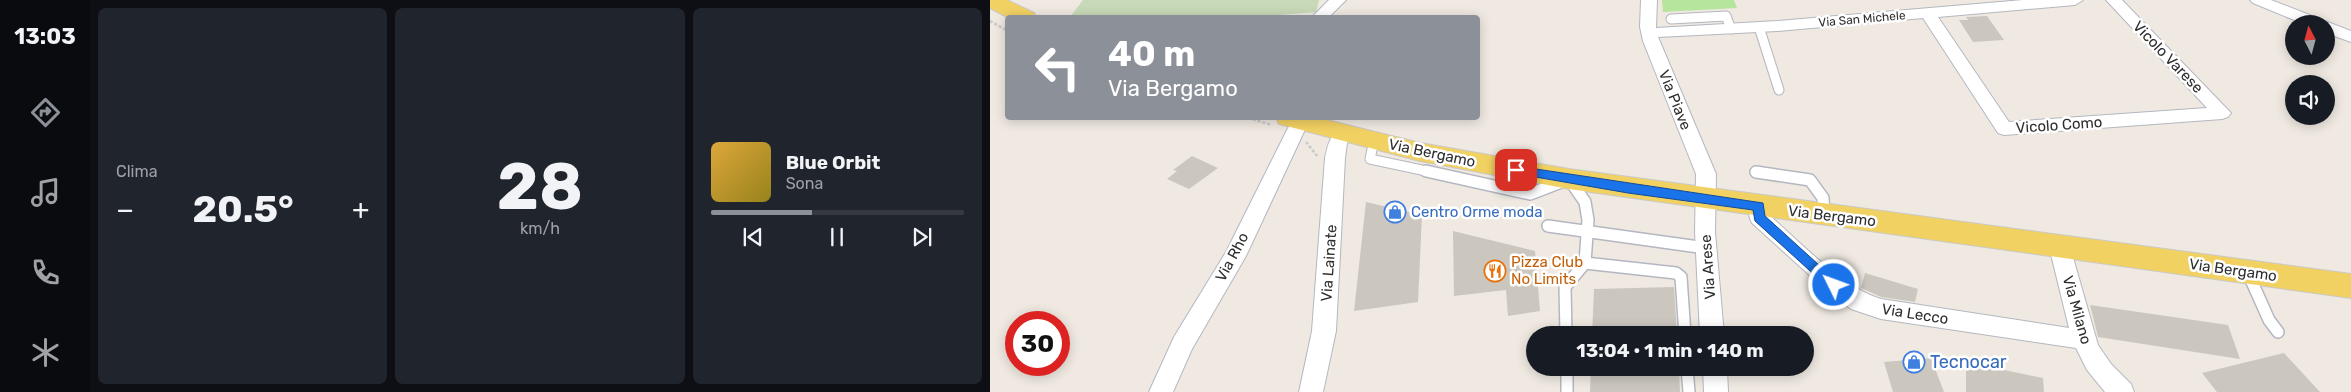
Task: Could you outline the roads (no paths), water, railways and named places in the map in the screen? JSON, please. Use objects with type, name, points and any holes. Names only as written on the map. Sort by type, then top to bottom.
[{"type":"main road","points":[[991,0],[1020,15]]},
{"type":"main road","name":"Via Bergamo","points":[[1311,125],[1374,140],[1569,180],[2351,286]]},
{"type":"street","points":[[1322,15],[1339,0]]},
{"type":"street","points":[[1329,15],[1339,0]]},
{"type":"street","name":"Via Piave","points":[[1649,0],[1649,33],[1706,174],[1707,199]]},
{"type":"street","name":"Via San Michele","points":[[1649,33],[1731,29],[1928,14],[2075,0]]},
{"type":"street","name":"Vicolo Varese","points":[[2114,0],[2222,113]]},
{"type":"street","points":[[2258,0],[2296,15]]},
{"type":"street","name":"Vicolo Como","points":[[1928,14],[2004,129],[2222,113]]},
{"type":"street","points":[[2335,31],[2351,37]]},
{"type":"street","name":"Via Rho","points":[[1161,392],[1182,344],[1311,125]]},
{"type":"street","name":"Via Lainate","points":[[1311,125],[1338,142],[1335,158],[1324,331],[1311,392]]},
{"type":"street","name":"Via Arese","points":[[1707,199],[1706,248],[1711,326]]},
{"type":"street","name":"Via Lecco","points":[[1758,206],[1759,218],[1834,285],[1858,302],[1890,311],[2071,338],[2084,337]]},
{"type":"street","name":"Via Milano","points":[[2060,246],[2084,337],[2092,356],[2102,372],[2122,392]]},
{"type":"street","points":[[1715,376],[1716,392]]},
{"type":"lane","points":[[1671,19],[1726,16],[1731,29]]},
{"type":"lane","points":[[1759,27],[1780,90]]},
{"type":"lane","points":[[1756,172],[1810,180],[1823,198],[1824,215]]},
{"type":"lane","points":[[1566,326],[1565,288],[1585,263],[1584,246],[1589,219],[1588,206],[1582,194],[1569,180]]},
{"type":"lane","points":[[1548,226],[1706,248]]},
{"type":"lane","points":[[1585,263],[1676,274],[1681,277],[1684,326]]},
{"type":"lane","points":[[2248,272],[2269,320],[2278,332]]},
{"type":"lane","points":[[1567,376],[1568,392]]},
{"type":"lane","points":[[1688,376],[1689,392]]},
{"type":"place","name":"Centro Orme moda","points":[[1395,212]]},
{"type":"place","name":"Pizza Club No Limits","points":[[1495,271]]},
{"type":"place","name":"Tecnocar","points":[[1914,362]]}]
